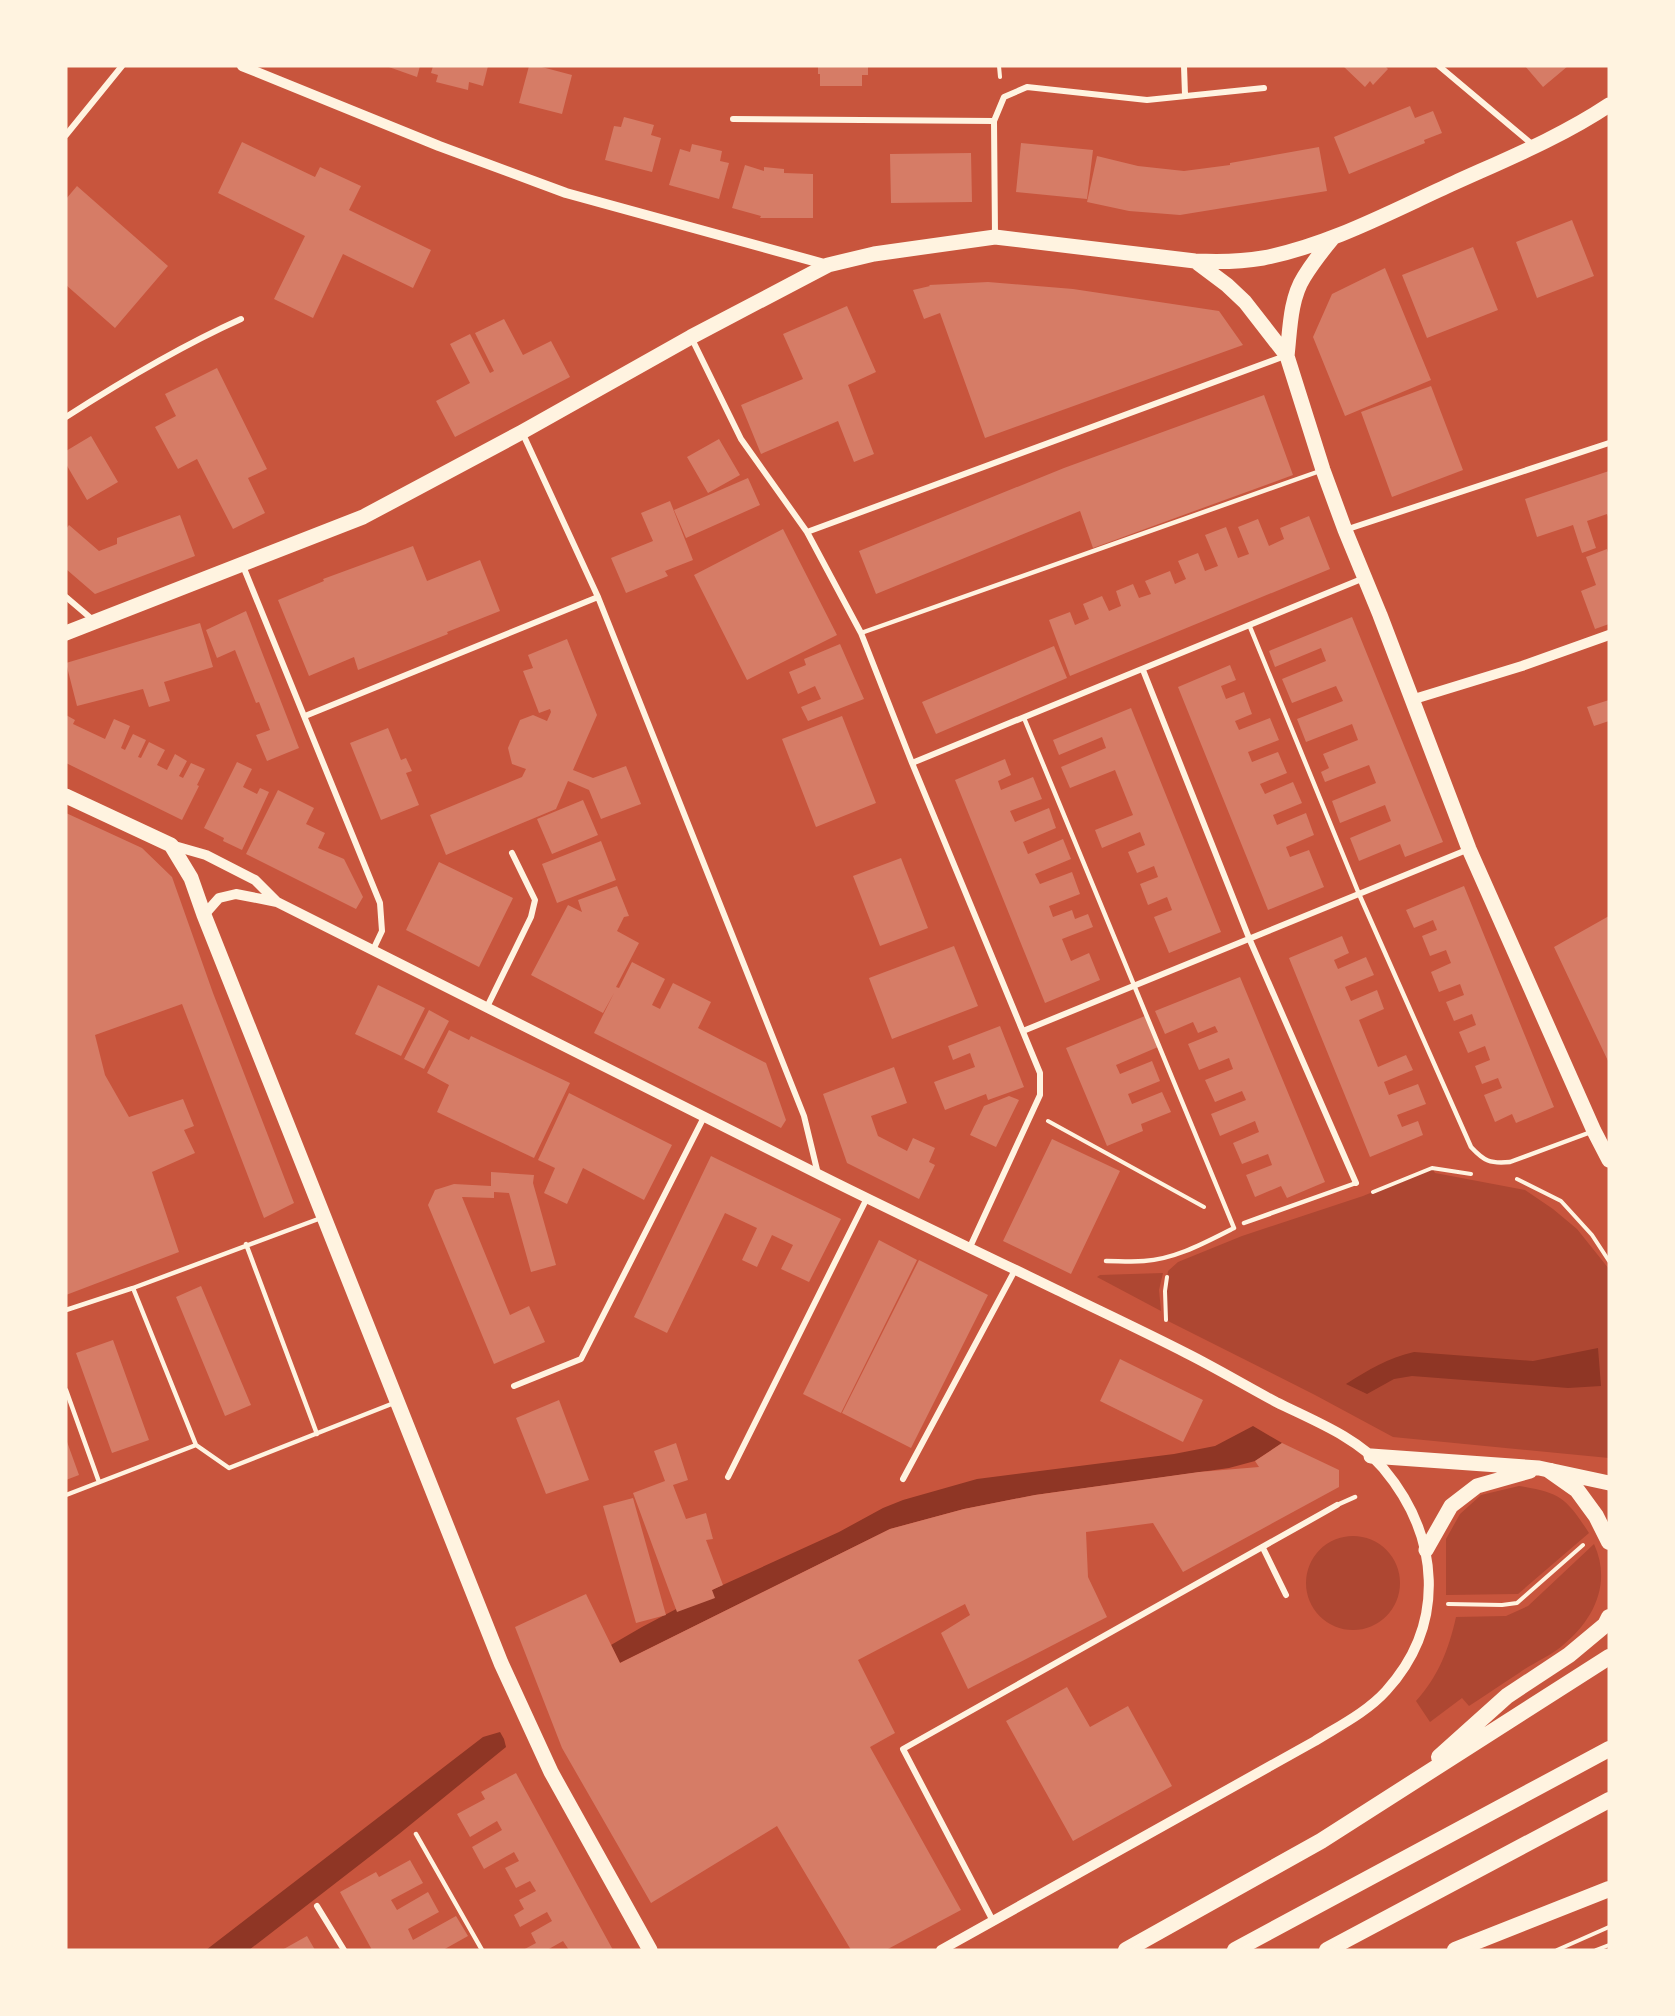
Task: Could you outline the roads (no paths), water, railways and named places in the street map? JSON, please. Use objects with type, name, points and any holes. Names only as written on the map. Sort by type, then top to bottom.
[{"type":"highway","points":[[1545,1470],[1577,1490],[1596,1516],[1606,1535]]},
{"type":"highway","points":[[1403,1790],[1507,1696],[1569,1655],[1605,1625],[1609,1617]]},
{"type":"highway","points":[[1126,1950],[1321,1840],[1609,1657]]},
{"type":"highway","points":[[1235,1950],[1609,1749]]},
{"type":"highway","points":[[1327,1950],[1609,1800]]},
{"type":"highway","points":[[1455,1950],[1609,1889]]},
{"type":"main road","points":[[68,634],[363,517],[522,432],[691,337],[828,266],[874,254],[995,237],[1194,261],[1225,262],[1263,258],[1332,239],[1535,147],[1585,121],[1609,105]]},
{"type":"main road","points":[[1287,356],[1291,320],[1298,291],[1303,279],[1332,239]]},
{"type":"main road","points":[[1194,261],[1227,285],[1245,302],[1287,356],[1323,470],[1345,530],[1469,849],[1609,1160]]},
{"type":"main road","points":[[66,796],[171,845],[191,878],[396,1403],[501,1663],[551,1772],[650,1950]]},
{"type":"main road","points":[[1371,1456],[1545,1470],[1609,1483]]},
{"type":"main road","points":[[1426,1550],[1451,1506],[1477,1486],[1545,1470]]},
{"type":"street","points":[[66,135],[122,66]]},
{"type":"street","points":[[242,66],[438,146],[566,193],[828,266]]},
{"type":"street","points":[[1184,66],[1185,95]]},
{"type":"street","points":[[1439,66],[1535,147]]},
{"type":"street","points":[[995,237],[994,121],[1004,97],[1027,87],[1147,99],[1264,88]]},
{"type":"street","points":[[733,119],[994,121]]},
{"type":"street","points":[[66,417],[105,391],[213,331],[241,319]]},
{"type":"street","points":[[691,337],[741,439],[807,532],[861,633],[1040,1073],[1040,1095],[970,1247]]},
{"type":"street","points":[[807,532],[1287,356]]},
{"type":"street","points":[[522,432],[598,597],[804,1116],[818,1175]]},
{"type":"street","points":[[1345,530],[1609,443]]},
{"type":"street","points":[[243,565],[380,903],[382,931],[373,950]]},
{"type":"street","points":[[912,763],[1250,627],[1365,578]]},
{"type":"street","points":[[66,597],[97,622]]},
{"type":"street","points":[[305,716],[598,597]]},
{"type":"street","points":[[1411,700],[1522,666],[1609,635]]},
{"type":"street","points":[[1143,669],[1249,938],[1356,1183]]},
{"type":"street","points":[[171,845],[206,855],[255,880],[277,902]]},
{"type":"street","points":[[1023,1030],[1469,849]]},
{"type":"street","points":[[487,1007],[531,917],[535,900],[512,853]]},
{"type":"street","points":[[204,915],[219,898],[236,894],[277,902],[818,1175],[1186,1353],[1343,1436],[1371,1456],[1392,1481],[1412,1511],[1426,1550],[1430,1605],[1411,1657],[1385,1693],[1358,1714],[1315,1741],[941,1950]]},
{"type":"street","points":[[514,1386],[581,1359],[704,1117]]},
{"type":"street","points":[[728,1477],[867,1198]]},
{"type":"street","points":[[903,1479],[1015,1270]]},
{"type":"street","points":[[993,1921],[903,1749],[1337,1505]]},
{"type":"street","points":[[1263,1548],[1286,1596]]},
{"type":"street","points":[[317,1906],[344,1950]]},
{"type":"lane","points":[[861,633],[1323,470]]},
{"type":"lane","points":[[1250,627],[1359,894],[1471,1147],[1483,1160],[1498,1163],[1510,1162],[1594,1131]]},
{"type":"lane","points":[[1024,718],[1234,1228],[1196,1247],[1171,1256],[1145,1261],[1106,1261]]},
{"type":"lane","points":[[1244,1223],[1356,1183]]},
{"type":"lane","points":[[66,1310],[133,1288],[246,1244],[324,1217]]},
{"type":"lane","points":[[246,1244],[317,1434]]},
{"type":"lane","points":[[133,1288],[196,1445],[229,1468],[396,1403]]},
{"type":"lane","points":[[66,1390],[99,1482]]},
{"type":"lane","points":[[66,1495],[196,1445]]},
{"type":"lane","points":[[1337,1505],[1355,1497]]},
{"type":"lane","points":[[416,1834],[482,1950]]}]
